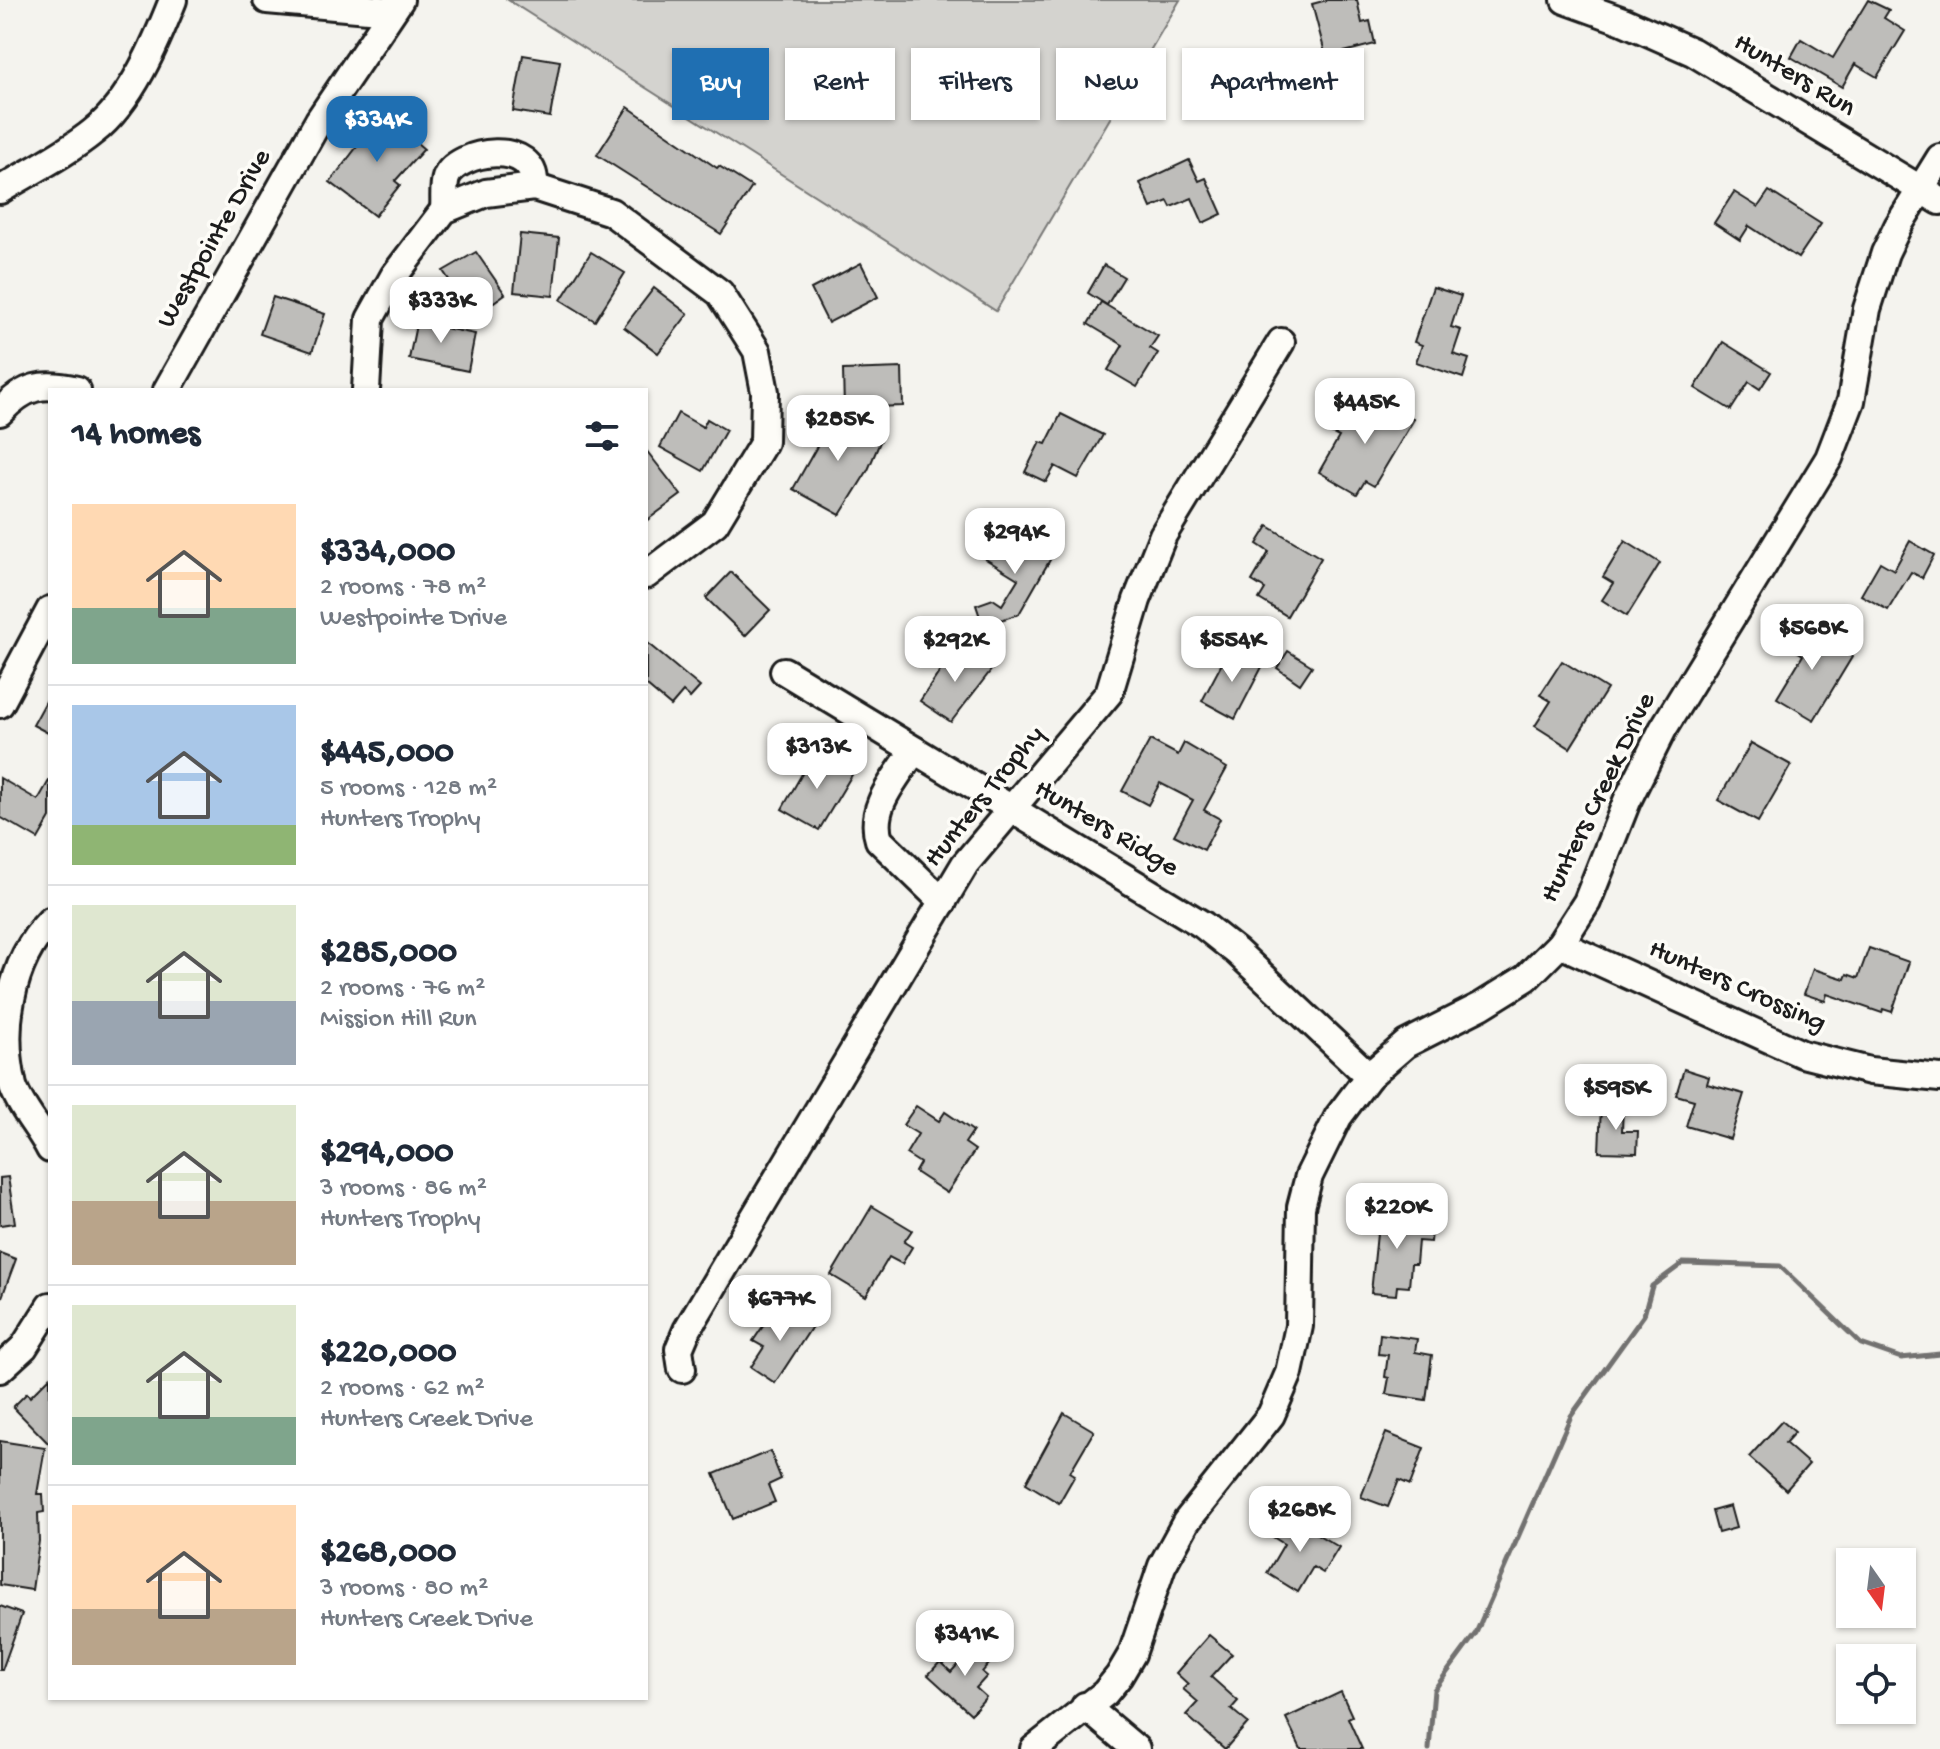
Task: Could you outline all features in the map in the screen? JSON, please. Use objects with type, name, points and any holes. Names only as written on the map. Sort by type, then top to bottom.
[{"type":"street","points":[[0,190],[96,131],[129,90],[152,50],[173,0]]},
{"type":"street","points":[[267,0],[396,5]]},
{"type":"street","name":"Hunters Run","points":[[1565,0],[1693,52],[1930,195]]},
{"type":"street","name":"Westpointe Drive","points":[[168,388],[319,120],[396,5]]},
{"type":"street","points":[[444,210],[446,177],[457,165],[476,156],[506,154],[522,158],[531,164],[535,172],[534,187]]},
{"type":"street","name":"Hunters Creek Drive","points":[[1034,1749],[1105,1693],[1119,1676],[1132,1654],[1162,1566],[1186,1522],[1256,1437],[1281,1394],[1292,1362],[1299,1326],[1299,1234],[1309,1176],[1338,1117],[1369,1076],[1406,1044],[1507,992],[1526,978],[1560,944],[1587,902],[1627,801],[1663,729],[1829,458],[1851,401],[1875,280],[1898,226],[1930,195],[1940,158]]},
{"type":"street","points":[[366,388],[370,319],[394,276],[444,210],[486,193],[534,187],[611,212],[720,293],[757,351],[765,392],[764,442],[715,523],[648,573]]},
{"type":"street","name":"Hunters Trophy","points":[[682,1369],[679,1349],[687,1330],[965,864],[1097,711],[1109,693],[1141,586],[1163,535],[1281,342]]},
{"type":"street","points":[[0,412],[23,393],[38,386],[50,383],[69,388]]},
{"type":"street","points":[[0,704],[48,614]]},
{"type":"street","name":"Hunters Ridge","points":[[784,671],[1220,937],[1369,1076]]},
{"type":"street","points":[[914,750],[877,810],[875,827],[879,840],[943,902]]},
{"type":"street","points":[[48,924],[22,958],[12,982],[4,1024],[4,1045],[12,1085],[48,1146]]},
{"type":"street","name":"Hunters Crossing","points":[[1560,944],[1802,1054],[1870,1071],[1940,1078]]},
{"type":"street","points":[[0,1369],[24,1347],[48,1309]]},
{"type":"street","points":[[1085,1706],[1136,1749]]},
{"type":"shaded area","points":[[508,0],[1180,0],[1152,48],[1056,48],[1056,120],[1109,120],[996,311],[696,120],[769,120],[769,48],[672,48],[672,105]]},
{"type":"building","points":[[1327,0],[1357,0],[1362,23],[1370,21],[1375,44],[1360,48],[1324,48],[1312,4]]},
{"type":"building","points":[[1868,0],[1889,10],[1884,18],[1905,31],[1877,77],[1855,64],[1842,87],[1791,57],[1801,39],[1833,58]]},
{"type":"building","points":[[523,55],[560,61],[550,117],[513,111]]},
{"type":"building","points":[[628,107],[717,168],[719,166],[752,187],[721,234],[597,155]]},
{"type":"building","points":[[381,112],[424,149],[395,181],[400,185],[375,216],[330,182],[359,144],[356,141]]},
{"type":"building","points":[[1189,160],[1199,181],[1206,178],[1222,214],[1203,223],[1192,198],[1171,207],[1168,201],[1151,208],[1140,183]]},
{"type":"building","points":[[1769,191],[1821,224],[1798,258],[1749,226],[1740,240],[1714,223],[1734,192],[1758,207]]},
{"type":"building","points":[[520,234],[559,238],[553,296],[514,292]]},
{"type":"building","points":[[476,252],[505,294],[474,316],[443,271]]},
{"type":"building","points":[[591,252],[625,273],[595,321],[561,300]]},
{"type":"building","points":[[861,263],[878,297],[828,323],[811,289]]},
{"type":"building","points":[[1104,265],[1124,277],[1107,305],[1088,293]]},
{"type":"building","points":[[1433,287],[1461,296],[1451,327],[1461,330],[1453,354],[1469,359],[1463,378],[1416,362],[1422,345],[1414,342]]},
{"type":"building","points":[[654,288],[688,314],[658,353],[624,327]]},
{"type":"building","points":[[273,297],[325,314],[312,352],[260,334]]},
{"type":"building","points":[[1101,302],[1158,336],[1150,348],[1158,353],[1137,387],[1108,370],[1123,345],[1088,324]]},
{"type":"building","points":[[418,315],[437,318],[435,326],[475,334],[468,371],[409,359]]},
{"type":"building","points":[[1723,342],[1771,372],[1760,389],[1749,382],[1731,410],[1695,388]]},
{"type":"building","points":[[902,368],[903,406],[844,408],[843,370]]},
{"type":"building","points":[[1377,398],[1414,419],[1374,486],[1365,481],[1357,494],[1319,472],[1339,437],[1331,433],[1342,414],[1360,425]]},
{"type":"building","points":[[830,412],[883,435],[868,470],[840,515],[793,489],[816,448]]},
{"type":"building","points":[[678,413],[703,427],[707,419],[726,430],[703,471],[660,447]]},
{"type":"building","points":[[1061,414],[1103,435],[1078,478],[1055,466],[1046,482],[1025,472],[1040,442],[1046,444]]},
{"type":"building","points":[[648,453],[681,495],[648,520]]},
{"type":"building","points":[[1268,526],[1321,558],[1287,616],[1259,599],[1265,589],[1252,581],[1269,552],[1257,544]]},
{"type":"building","points":[[997,538],[1009,546],[1033,538],[1055,551],[1019,614],[983,626],[976,605],[993,599],[1002,605],[1018,579],[984,558]]},
{"type":"building","points":[[1625,541],[1660,563],[1627,616],[1602,600],[1613,583],[1603,577]]},
{"type":"building","points":[[1910,541],[1934,555],[1922,578],[1911,572],[1888,610],[1861,595],[1880,562],[1894,570]]},
{"type":"building","points":[[731,572],[770,610],[745,636],[706,598]]},
{"type":"building","points":[[1797,623],[1852,657],[1814,720],[1777,698],[1803,655],[1784,643]]},
{"type":"building","points":[[648,644],[700,687],[690,698],[683,692],[671,706],[648,687]]},
{"type":"building","points":[[957,646],[992,669],[951,722],[920,701]]},
{"type":"building","points":[[1229,650],[1262,667],[1235,719],[1202,701]]},
{"type":"building","points":[[1288,651],[1312,666],[1300,684],[1277,668]]},
{"type":"building","points":[[1562,661],[1607,689],[1570,748],[1535,726],[1551,701],[1540,695]]},
{"type":"building","points":[[48,698],[48,733],[33,725]]},
{"type":"building","points":[[1150,740],[1178,755],[1184,743],[1227,768],[1204,810],[1220,819],[1204,850],[1174,835],[1193,800],[1160,783],[1148,805],[1122,791]]},
{"type":"building","points":[[1751,743],[1791,765],[1758,822],[1718,800]]},
{"type":"building","points":[[815,751],[853,773],[819,830],[782,809]]},
{"type":"building","points":[[0,778],[38,800],[48,782],[48,822],[38,839],[0,817]]},
{"type":"building","points":[[1869,948],[1909,962],[1892,1012],[1883,1009],[1882,1013],[1827,994],[1825,1001],[1804,994],[1813,969],[1845,979],[1847,974],[1858,978]]},
{"type":"building","points":[[1684,1069],[1709,1077],[1707,1084],[1744,1094],[1730,1139],[1686,1126],[1694,1100],[1676,1095]]},
{"type":"building","points":[[1601,1105],[1623,1106],[1622,1131],[1638,1131],[1637,1153],[1599,1152]]},
{"type":"building","points":[[916,1106],[939,1121],[945,1112],[973,1131],[965,1143],[975,1150],[947,1193],[915,1172],[920,1163],[906,1154],[918,1134],[903,1125]]},
{"type":"building","points":[[8,1177],[15,1223],[0,1225],[0,1178]]},
{"type":"building","points":[[872,1206],[912,1230],[904,1242],[912,1247],[902,1264],[889,1257],[866,1296],[831,1275]]},
{"type":"building","points":[[1379,1214],[1433,1220],[1431,1242],[1418,1241],[1416,1264],[1411,1264],[1409,1287],[1397,1286],[1396,1295],[1371,1293]]},
{"type":"building","points":[[0,1253],[16,1259],[2,1297],[0,1297]]},
{"type":"building","points":[[787,1308],[813,1325],[775,1383],[751,1367],[764,1347],[753,1341],[770,1316],[778,1321]]},
{"type":"building","points":[[1380,1334],[1417,1339],[1415,1352],[1432,1355],[1426,1400],[1386,1394],[1388,1355],[1378,1354]]},
{"type":"building","points":[[48,1379],[48,1443],[13,1407],[27,1393],[30,1397]]},
{"type":"building","points":[[1064,1413],[1094,1431],[1070,1472],[1075,1475],[1059,1503],[1026,1483]]},
{"type":"building","points":[[1782,1421],[1795,1432],[1785,1443],[1809,1464],[1786,1490],[1749,1457]]},
{"type":"building","points":[[1386,1433],[1424,1448],[1410,1485],[1399,1480],[1388,1507],[1361,1497]]},
{"type":"building","points":[[0,1441],[45,1448],[37,1494],[43,1494],[44,1512],[38,1513],[39,1541],[32,1590],[0,1585]]},
{"type":"building","points":[[770,1451],[781,1479],[768,1485],[775,1502],[733,1519],[714,1474]]},
{"type":"building","points":[[1730,1506],[1736,1528],[1718,1533],[1712,1511]]},
{"type":"building","points":[[1286,1516],[1339,1547],[1323,1573],[1313,1567],[1298,1592],[1267,1573],[1284,1544],[1273,1537]]},
{"type":"building","points":[[0,1606],[22,1614],[2,1670],[0,1670]]},
{"type":"building","points":[[1209,1635],[1232,1654],[1211,1677],[1238,1701],[1231,1709],[1248,1723],[1225,1749],[1186,1715],[1198,1702],[1183,1689],[1188,1684],[1176,1673]]},
{"type":"building","points":[[978,1642],[995,1657],[982,1672],[987,1676],[976,1688],[986,1697],[971,1714],[928,1675],[940,1662],[951,1672]]},
{"type":"building","points":[[1341,1692],[1352,1716],[1348,1718],[1362,1749],[1301,1749],[1286,1718]]},
{"type":"waterway","points":[[1429,1749],[1434,1690],[1476,1633],[1571,1416],[1644,1315],[1652,1286],[1683,1263],[1780,1266],[1861,1344],[1901,1358],[1940,1354]]}]
